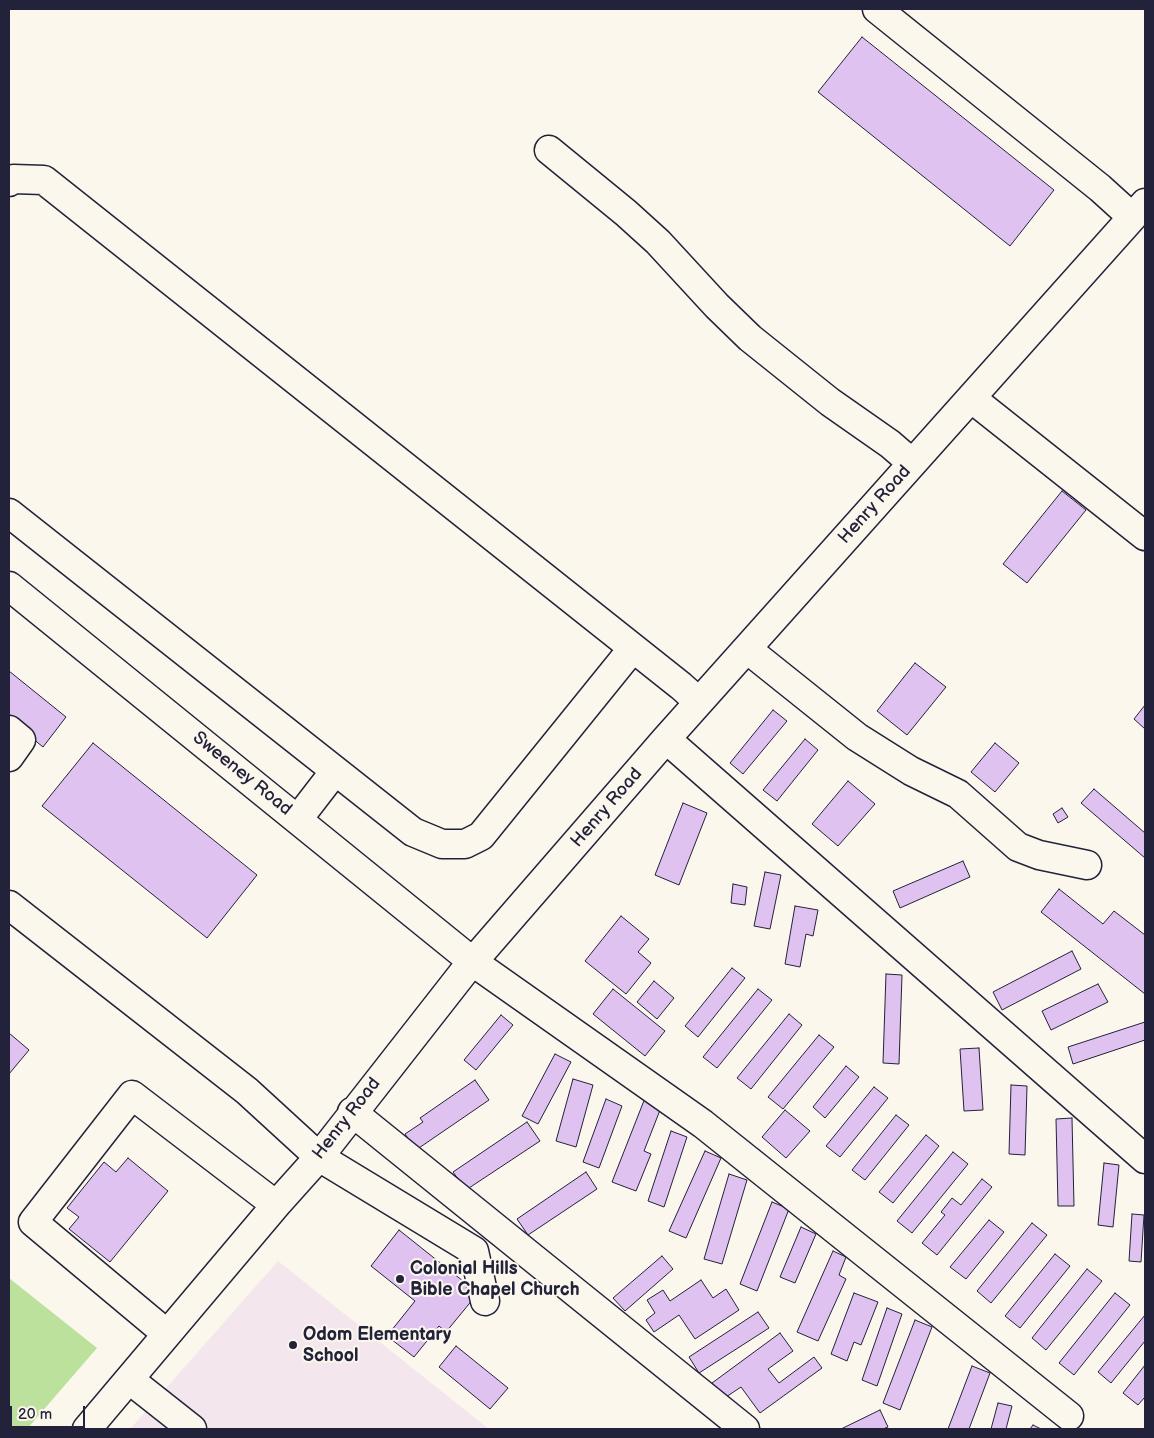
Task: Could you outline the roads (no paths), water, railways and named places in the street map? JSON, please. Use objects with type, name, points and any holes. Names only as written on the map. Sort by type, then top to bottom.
[{"type":"street","points":[[876,9],[1100,188],[1139,210]]},
{"type":"street","points":[[549,150],[626,212],[658,242],[716,306],[750,338],[830,402],[890,444],[912,463]]},
{"type":"street","points":[[9,182],[13,179],[44,180],[699,702]]},
{"type":"street","name":"Henry Road","points":[[96,1426],[167,1334],[319,1156],[352,1112],[473,962],[666,739],[1139,210]]},
{"type":"street","points":[[971,398],[1145,536]]},
{"type":"street","points":[[9,513],[413,832],[442,844],[465,844],[481,836],[633,648]]},
{"type":"street","name":"Sweeney Road","points":[[9,586],[473,962],[703,1124],[1069,1416]]},
{"type":"street","points":[[747,649],[857,736],[911,771],[958,794],[1018,848],[1039,855],[1087,865]]},
{"type":"street","points":[[9,730],[21,740],[9,757]]},
{"type":"street","points":[[666,739],[1145,1159]]},
{"type":"street","points":[[298,819],[335,771]]},
{"type":"street","points":[[9,905],[247,1091],[319,1156],[474,1251],[485,1301]]},
{"type":"street","points":[[167,1334],[33,1222],[132,1095],[276,1205]]},
{"type":"street","points":[[352,1112],[745,1429]]},
{"type":"street","points":[[130,1380],[192,1429]]},
{"type":"place","name":"Colonial Hills Bible Chapel Church","points":[[400,1279]]},
{"type":"place","name":"Odom Elementary School","points":[[293,1345]]}]
